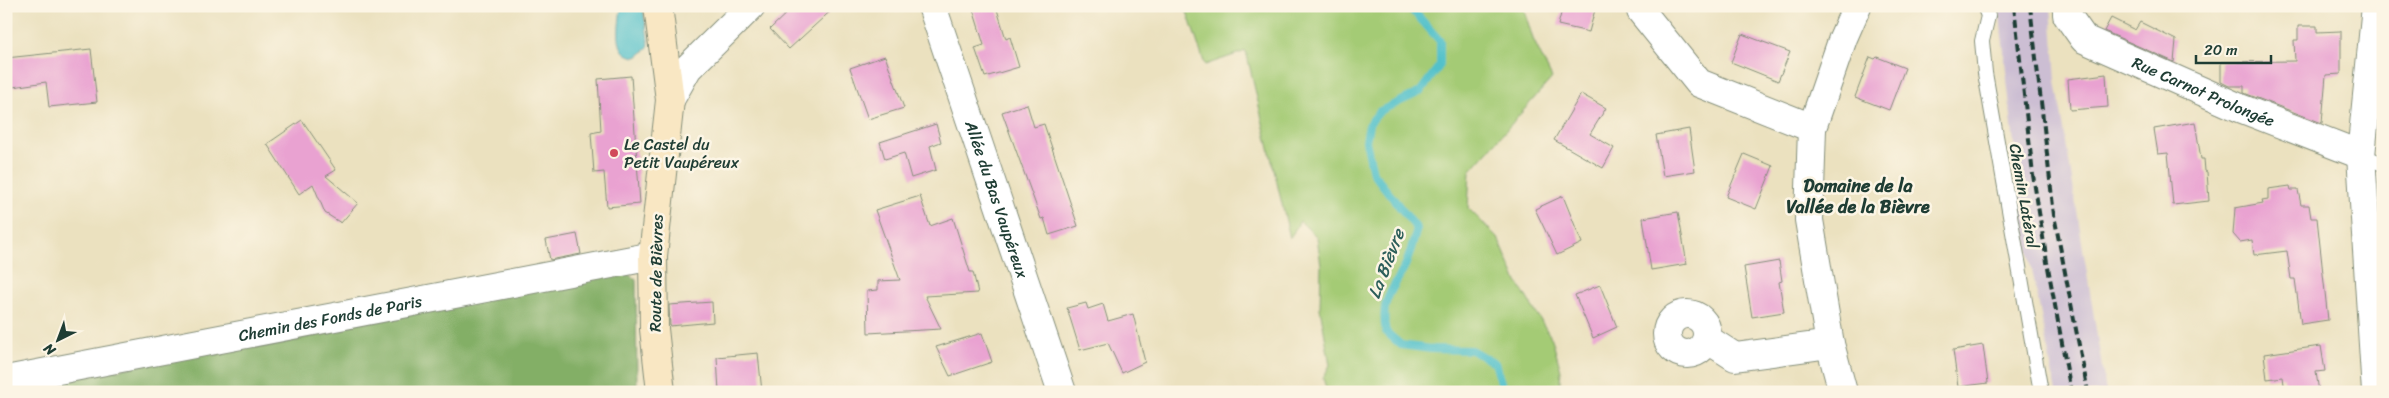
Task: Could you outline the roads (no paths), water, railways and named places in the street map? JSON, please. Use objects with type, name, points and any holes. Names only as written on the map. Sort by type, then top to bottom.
[{"type":"street","name":"Route de Bièvres","points":[[658,6],[670,100],[653,256],[654,329],[660,392]]},
{"type":"street","points":[[670,100],[688,68],[751,6]]},
{"type":"street","name":"Allée du Bas Vaupéreux","points":[[932,6],[1057,390]]},
{"type":"street","points":[[1640,6],[1641,11],[1699,83],[1812,128]]},
{"type":"street","points":[[1843,392],[1830,344],[1809,220],[1812,128],[1843,38],[1857,6]]},
{"type":"street","name":"Rue Carnot Prolongée","points":[[2066,6],[2067,15],[2084,39],[2240,108],[2372,160]]},
{"type":"street","points":[[2376,6],[2372,160],[2376,392]]},
{"type":"street","name":"Chemin des Fonds de Paris","points":[[6,380],[653,256]]},
{"type":"street","points":[[1707,339],[1735,357],[1830,344]]},
{"type":"lane","name":"Chemin Latéral","points":[[1984,6],[1988,16],[1982,41],[1985,73],[2041,392]]},
{"type":"water","points":[[621,6],[643,8],[649,44],[647,49],[637,57],[623,51],[620,45]]},
{"type":"waterway","name":"La Bièvre","points":[[1406,6],[1418,16],[1440,41],[1440,65],[1420,92],[1380,111],[1369,124],[1366,141],[1373,173],[1417,229],[1407,262],[1388,297],[1384,312],[1386,332],[1401,345],[1431,349],[1471,350],[1495,363],[1504,392]]},
{"type":"railway","points":[[2014,6],[2033,175],[2071,392]]},
{"type":"railway","points":[[2030,6],[2054,215],[2088,392]]},
{"type":"place","name":"Le Castel du Petit Vaupéreux","points":[[614,153]]},
{"type":"district","name":"Domaine de la Vallée de la Bièvre","points":[[1858,196]]}]
